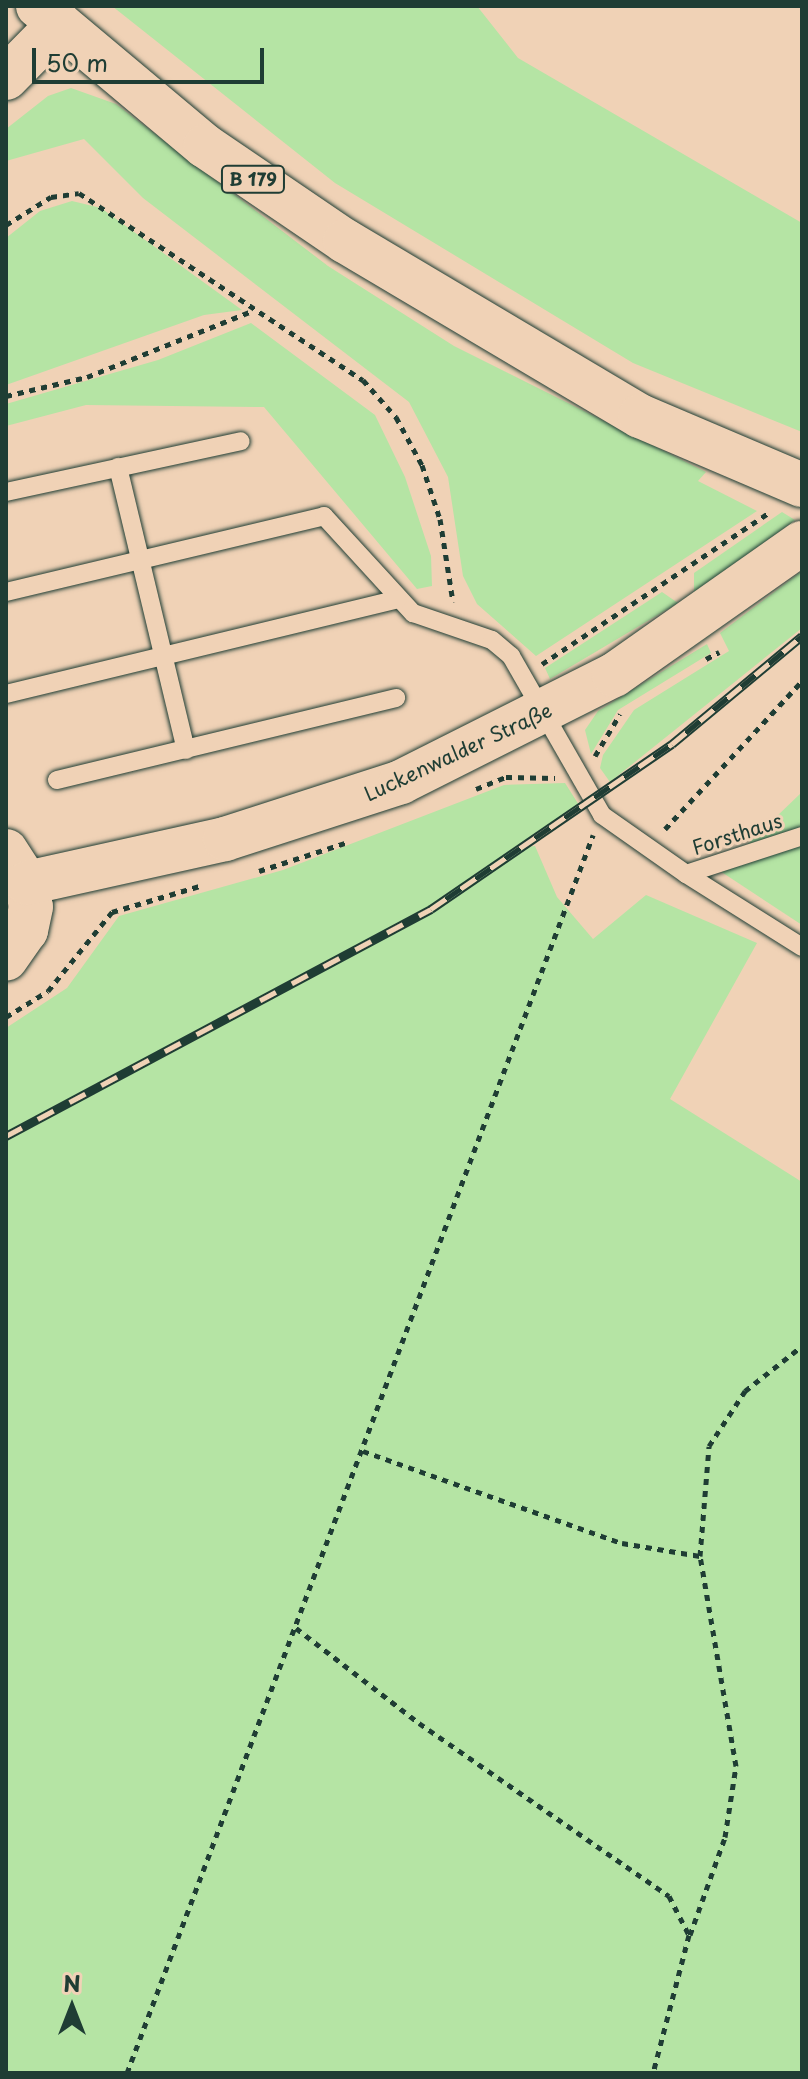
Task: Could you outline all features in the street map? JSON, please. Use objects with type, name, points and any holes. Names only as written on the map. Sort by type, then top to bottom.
[{"type":"main road","name":"B 179","points":[[6,78],[48,15],[205,146],[345,241],[640,416],[745,463],[792,494]]},
{"type":"main road","name":"Luckenwalder Straße","points":[[17,867],[315,813],[401,782],[545,713],[699,620],[802,543]]},
{"type":"main road","points":[[6,959],[26,930],[17,867]]},
{"type":"lane","points":[[6,492],[241,441]]},
{"type":"lane","points":[[118,467],[186,750]]},
{"type":"lane","points":[[6,592],[324,516],[413,613],[492,640],[527,674]]},
{"type":"lane","points":[[6,694],[398,599]]},
{"type":"lane","name":"Forsthaus","points":[[527,674],[545,713],[579,768],[602,815],[686,874],[802,947]]},
{"type":"lane","points":[[57,780],[396,698]]},
{"type":"lane","name":"Forsthaus","points":[[686,874],[802,836]]},
{"type":"path","points":[[6,225],[51,197],[79,193],[363,380],[396,417],[440,519],[455,627]]},
{"type":"path","points":[[6,396],[87,377],[253,310]]},
{"type":"path","points":[[527,674],[792,494]]},
{"type":"path","points":[[693,667],[719,652]]},
{"type":"path","points":[[631,835],[659,834],[681,817],[745,735],[802,681]]},
{"type":"path","points":[[459,796],[506,777],[558,778],[579,768],[600,752],[630,707]]},
{"type":"path","points":[[127,2073],[363,1451],[570,882],[602,815]]},
{"type":"path","points":[[251,873],[356,839]]},
{"type":"path","points":[[6,1017],[48,991],[112,912],[220,881]]},
{"type":"path","points":[[653,2073],[689,1935],[725,1837],[736,1766],[700,1556],[709,1446],[745,1391],[802,1346]]},
{"type":"path","points":[[363,1451],[622,1543],[700,1556]]},
{"type":"path","points":[[296,1628],[419,1723],[669,1896],[689,1935]]},
{"type":"green space","points":[[112,6],[477,6],[518,58],[802,223],[802,432],[633,363],[335,183]]},
{"type":"green space","points":[[71,88],[116,104],[328,266],[454,346],[706,472],[698,481],[757,511],[536,656],[477,604],[463,576],[448,477],[409,402],[143,198],[84,139],[6,161],[6,129],[48,96]]},
{"type":"green space","points":[[72,201],[101,208],[242,310],[204,315],[6,385],[6,238],[40,211]]},
{"type":"green space","points":[[251,323],[375,415],[405,477],[431,556],[432,586],[417,589],[264,407],[86,405],[6,426],[6,404],[158,360]]},
{"type":"green space","points":[[782,512],[795,520],[694,594],[694,573]]},
{"type":"green space","points":[[802,571],[802,628],[610,782],[600,768],[603,755],[634,710],[729,651],[720,633]]},
{"type":"green space","points":[[662,592],[678,603],[550,679],[545,668]]},
{"type":"green space","points":[[707,644],[711,653],[618,710],[591,754],[585,730],[598,711]]},
{"type":"green space","points":[[565,783],[579,805],[512,849],[535,846],[557,897],[593,939],[646,895],[757,943],[670,1099],[802,1182],[802,2073],[6,2073],[6,1028],[67,988],[119,916],[283,870],[504,785]]},
{"type":"green space","points":[[802,792],[802,925],[720,871]]},
{"type":"railway","points":[[6,1136],[431,909],[672,744],[802,636]]}]
